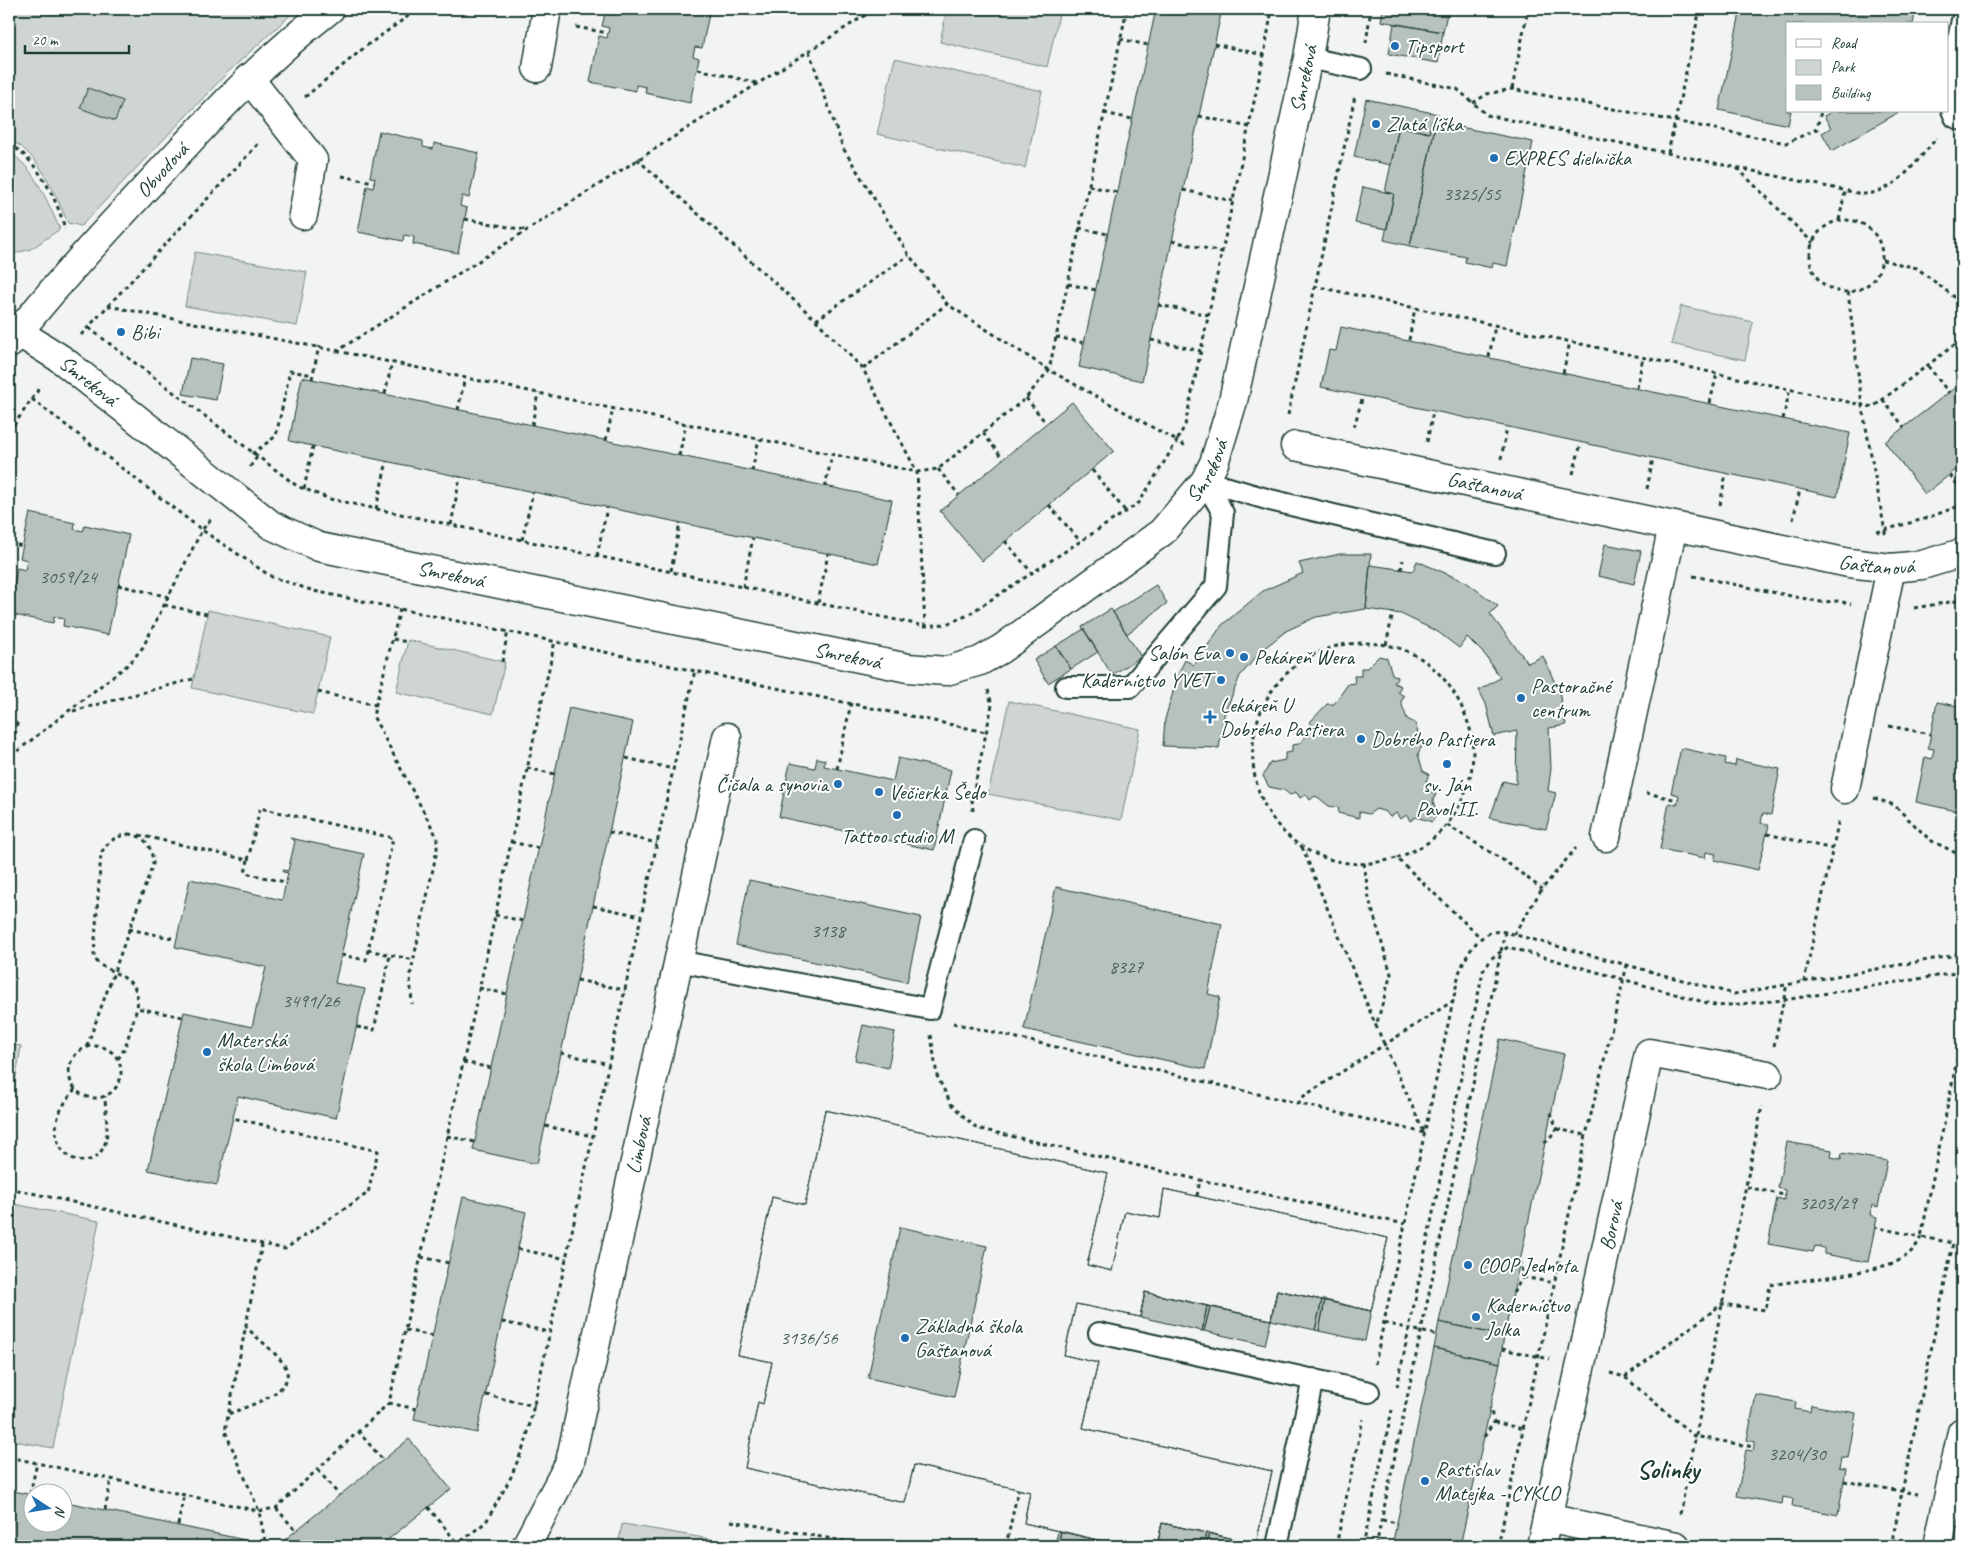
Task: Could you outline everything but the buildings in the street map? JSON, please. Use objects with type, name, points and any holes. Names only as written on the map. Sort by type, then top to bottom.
[{"type":"street","name":"Obvodová","points":[[16,326],[249,78],[286,43],[330,9]]},
{"type":"street","points":[[536,68],[548,9]]},
{"type":"street","name":"Smreková","points":[[16,326],[61,359],[271,525],[319,547],[908,668],[946,671],[980,661],[1001,649],[1162,532],[1210,472],[1233,401],[1308,58],[1316,9]]},
{"type":"street","points":[[249,78],[314,160],[303,215]]},
{"type":"street","name":"Gaštanová","points":[[1291,434],[1673,526],[1832,560],[1891,568],[1922,565],[1962,554]]},
{"type":"street","points":[[1606,837],[1673,526]]},
{"type":"street","points":[[1845,789],[1891,568]]},
{"type":"street","name":"Limbová","points":[[526,1546],[570,1462],[726,737]]},
{"type":"street","name":"Borová","points":[[1541,1546],[1649,1053],[1768,1074]]},
{"type":"street","points":[[1938,1546],[1962,1432]]},
{"type":"street","points":[[1547,1518],[1665,1545]]},
{"type":"lane","points":[[1950,9],[1962,11]]},
{"type":"lane","points":[[1958,119],[1948,89],[1962,20]]},
{"type":"lane","points":[[1308,58],[1361,69]]},
{"type":"lane","points":[[1210,472],[1270,500],[1495,552]]},
{"type":"lane","points":[[1066,687],[1130,687],[1216,586],[1224,514],[1210,472]]},
{"type":"lane","points":[[678,961],[930,1009],[974,840]]},
{"type":"lane","points":[[1099,1333],[1369,1392]]},
{"type":"lane","points":[[1277,1546],[1313,1380]]},
{"type":"path","points":[[78,338],[199,205],[282,118],[359,53],[418,9]]},
{"type":"path","points":[[337,351],[524,230],[874,9]]},
{"type":"path","points":[[108,306],[319,346],[917,472],[938,469],[1026,398],[1049,370],[1127,9]]},
{"type":"path","points":[[89,328],[252,454],[304,489],[330,499],[925,626],[946,624],[966,616],[1139,503],[1148,492],[1177,441],[1185,425],[1209,316],[1272,9]]},
{"type":"path","points":[[1291,434],[1314,286],[1361,69],[1371,9]]},
{"type":"path","points":[[1512,89],[1528,9]]},
{"type":"path","points":[[1668,153],[1700,9]]},
{"type":"path","points":[[1120,39],[1148,45]]},
{"type":"path","points":[[1214,44],[1264,55]]},
{"type":"path","points":[[808,51],[843,148],[909,255],[947,304],[1049,370],[1177,441],[1210,472]]},
{"type":"path","points":[[698,69],[757,83]]},
{"type":"path","points":[[1361,69],[1457,89],[1487,115],[1845,192],[1877,194],[1897,182],[1958,119]]},
{"type":"path","points":[[1473,103],[1487,94],[1512,89],[1786,143],[1817,129],[1821,112]]},
{"type":"path","points":[[1104,114],[1132,119]]},
{"type":"path","points":[[1199,116],[1249,127]]},
{"type":"path","points":[[9,144],[30,160],[41,175],[65,227],[65,233]]},
{"type":"path","points":[[637,159],[816,320],[863,369],[917,472],[925,626]]},
{"type":"path","points":[[1736,168],[1813,243]]},
{"type":"path","points":[[1089,186],[1117,192]]},
{"type":"path","points":[[1183,190],[1233,201]]},
{"type":"path","points":[[1839,220],[1845,192]]},
{"type":"path","points":[[465,218],[524,230]]},
{"type":"path","points":[[1839,220],[1853,220],[1865,225],[1876,236],[1881,248],[1882,260],[1876,275],[1865,286],[1848,292],[1838,291],[1826,286],[1815,275],[1810,264],[1810,248],[1813,243],[1823,227],[1839,220]]},
{"type":"path","points":[[1080,228],[1108,234]]},
{"type":"path","points":[[1172,241],[1222,252]]},
{"type":"path","points":[[816,320],[909,255]]},
{"type":"path","points":[[1882,260],[1917,268],[1962,303]]},
{"type":"path","points":[[1068,284],[1096,290]]},
{"type":"path","points":[[1314,286],[1874,407],[1962,339]]},
{"type":"path","points":[[1848,292],[1862,405],[1891,568]]},
{"type":"path","points":[[863,369],[947,304]]},
{"type":"path","points":[[1158,305],[1209,316]]},
{"type":"path","points":[[1409,340],[1416,308]]},
{"type":"path","points":[[1489,357],[1495,326]]},
{"type":"path","points":[[1056,337],[1085,343]]},
{"type":"path","points":[[1151,340],[1201,351]]},
{"type":"path","points":[[1563,373],[1570,342]]},
{"type":"path","points":[[252,454],[276,436],[290,371],[312,377],[319,346]]},
{"type":"path","points":[[1637,388],[1643,357]]},
{"type":"path","points":[[386,394],[392,362]]},
{"type":"path","points":[[1928,366],[1949,392]]},
{"type":"path","points":[[1710,404],[1717,374]]},
{"type":"path","points":[[458,410],[465,377]]},
{"type":"path","points":[[9,432],[41,386]]},
{"type":"path","points":[[1784,419],[1790,389]]},
{"type":"path","points":[[532,425],[538,393]]},
{"type":"path","points":[[1354,428],[1363,396]]},
{"type":"path","points":[[1026,398],[1046,424]]},
{"type":"path","points":[[1883,400],[1904,427]]},
{"type":"path","points":[[606,440],[613,408]]},
{"type":"path","points":[[1426,444],[1433,411]]},
{"type":"path","points":[[679,456],[686,424]]},
{"type":"path","points":[[1500,459],[1507,427]]},
{"type":"path","points":[[983,433],[1003,459]]},
{"type":"path","points":[[752,471],[759,439]]},
{"type":"path","points":[[1573,475],[1581,443]]},
{"type":"path","points":[[304,489],[313,446]]},
{"type":"path","points":[[825,487],[832,455]]},
{"type":"path","points":[[11,756],[70,712],[130,663],[143,647],[202,530],[257,457]]},
{"type":"path","points":[[1646,490],[1653,458]]},
{"type":"path","points":[[376,509],[387,461]]},
{"type":"path","points":[[938,469],[959,495]]},
{"type":"path","points":[[1092,470],[1126,512]]},
{"type":"path","points":[[1720,507],[1726,474]]},
{"type":"path","points":[[1950,475],[1962,491]]},
{"type":"path","points":[[451,525],[460,477]]},
{"type":"path","points":[[1793,522],[1800,489]]},
{"type":"path","points":[[522,540],[533,492]]},
{"type":"path","points":[[1049,505],[1080,541]]},
{"type":"path","points":[[596,556],[607,508]]},
{"type":"path","points":[[671,572],[680,523]]},
{"type":"path","points":[[743,587],[753,538]]},
{"type":"path","points":[[1005,541],[1032,573]]},
{"type":"path","points":[[9,543],[23,546]]},
{"type":"path","points":[[818,603],[828,554]]},
{"type":"path","points":[[1663,570],[1821,602],[1838,601],[1881,610],[1931,606],[1962,600]]},
{"type":"path","points":[[118,585],[168,597]]},
{"type":"path","points":[[164,605],[207,614]]},
{"type":"path","points":[[400,609],[373,716],[437,837],[437,850],[410,976],[412,1004]]},
{"type":"path","points":[[1386,645],[1393,613]]},
{"type":"path","points":[[502,662],[508,631]]},
{"type":"path","points":[[393,639],[407,642]]},
{"type":"path","points":[[9,1457],[259,1511],[276,1508],[389,1403],[555,641]]},
{"type":"path","points":[[1368,642],[1386,645],[1398,648],[1426,662],[1448,682],[1464,709],[1472,738],[1472,769],[1463,798],[1447,824],[1424,845],[1397,858],[1364,863],[1348,863],[1324,857],[1302,846],[1283,830],[1267,811],[1257,788],[1252,764],[1252,739],[1258,715],[1269,693],[1285,674],[1309,656],[1338,645],[1368,642]]},
{"type":"path","points":[[974,840],[972,799],[992,705],[980,661]]},
{"type":"path","points":[[428,1507],[456,1545],[486,1522],[506,1488],[526,1441],[695,670]]},
{"type":"path","points":[[70,712],[193,679]]},
{"type":"path","points":[[318,692],[376,705]]},
{"type":"path","points":[[837,769],[851,703]]},
{"type":"path","points":[[9,718],[17,724],[9,768]]},
{"type":"path","points":[[1860,720],[1930,734]]},
{"type":"path","points":[[626,758],[673,769]]},
{"type":"path","points":[[527,768],[556,774]]},
{"type":"path","points":[[1804,982],[1845,789],[1894,805],[1930,840],[1962,856]]},
{"type":"path","points":[[285,882],[245,873],[260,808],[393,838],[366,960],[341,955]]},
{"type":"path","points":[[1447,824],[1542,888]]},
{"type":"path","points":[[609,832],[657,843]]},
{"type":"path","points":[[1514,934],[1542,888],[1588,834],[1606,837]]},
{"type":"path","points":[[1767,834],[1833,849]]},
{"type":"path","points":[[118,1059],[125,1048],[137,1008],[137,991],[134,983],[98,964],[94,955],[101,853],[108,842],[116,836],[139,835],[248,860]]},
{"type":"path","points":[[87,1046],[153,864],[152,852],[147,841],[139,835]]},
{"type":"path","points":[[511,842],[539,848]]},
{"type":"path","points":[[1302,846],[1376,1026],[1425,1133]]},
{"type":"path","points":[[1397,858],[1481,938]]},
{"type":"path","points":[[1364,863],[1369,899],[1390,974],[1376,1026]]},
{"type":"path","points":[[593,906],[641,916]]},
{"type":"path","points":[[495,915],[523,921]]},
{"type":"path","points":[[129,929],[176,939]]},
{"type":"path","points":[[1336,1546],[1459,973],[1468,953],[1481,938],[1497,930],[1734,994],[1962,954]]},
{"type":"path","points":[[1376,1546],[1505,932]]},
{"type":"path","points":[[1395,1395],[1483,971],[1494,957],[1508,948],[1537,954],[1718,1006],[1784,1000],[1962,972]]},
{"type":"path","points":[[368,950],[414,960]]},
{"type":"path","points":[[357,1027],[374,1030],[390,955]]},
{"type":"path","points":[[1498,1546],[1586,1135],[1627,965]]},
{"type":"path","points":[[577,980],[625,990]]},
{"type":"path","points":[[1665,1545],[1694,1436],[1747,1187],[1787,984]]},
{"type":"path","points":[[479,988],[507,994]]},
{"type":"path","points":[[1298,1104],[1304,1096],[1453,1001]]},
{"type":"path","points":[[137,1008],[183,1016]]},
{"type":"path","points":[[930,1009],[928,1017],[1425,1133]]},
{"type":"path","points":[[1625,1377],[1722,1304],[1766,1310],[1770,1285],[1872,1269],[1899,1260],[1917,1247],[1921,1237],[1962,1034]]},
{"type":"path","points":[[932,1040],[937,1076],[951,1104],[976,1128],[1200,1180],[1405,1224]]},
{"type":"path","points":[[87,1046],[99,1046],[110,1050],[118,1059],[121,1071],[119,1082],[112,1092],[105,1096],[90,1099],[79,1094],[75,1089],[68,1074],[70,1062],[77,1052],[87,1046]]},
{"type":"path","points":[[561,1053],[609,1064]]},
{"type":"path","points":[[463,1062],[491,1068]]},
{"type":"path","points":[[75,1089],[60,1111],[55,1136],[61,1152],[69,1158],[79,1161],[91,1158],[104,1148],[106,1138],[105,1096]]},
{"type":"path","points":[[1551,1113],[1557,1129]]},
{"type":"path","points":[[9,1188],[285,1249],[368,1194],[378,1151],[233,1118]]},
{"type":"path","points":[[545,1126],[593,1136]]},
{"type":"path","points":[[1557,1129],[1586,1135]]},
{"type":"path","points":[[1545,1143],[1557,1129]]},
{"type":"path","points":[[447,1136],[475,1142]]},
{"type":"path","points":[[1197,1196],[1200,1180]]},
{"type":"path","points":[[1747,1187],[1784,1194]]},
{"type":"path","points":[[1875,1227],[1953,1243],[1891,1546]]},
{"type":"path","points":[[262,1244],[225,1431],[259,1511],[266,1546]]},
{"type":"path","points":[[518,1249],[566,1259]]},
{"type":"path","points":[[421,1257],[448,1263]]},
{"type":"path","points":[[1520,1262],[1524,1278]]},
{"type":"path","points":[[1524,1278],[1554,1284]]},
{"type":"path","points":[[1513,1293],[1524,1278]]},
{"type":"path","points":[[502,1322],[550,1332]]},
{"type":"path","points":[[1384,1323],[1437,1335]]},
{"type":"path","points":[[229,1414],[278,1392],[285,1385],[287,1372],[283,1364],[246,1327]]},
{"type":"path","points":[[405,1330],[432,1336]]},
{"type":"path","points":[[1502,1349],[1625,1377],[1694,1436],[1754,1446]]},
{"type":"path","points":[[486,1395],[535,1406]]},
{"type":"path","points":[[389,1403],[416,1409]]},
{"type":"path","points":[[1363,1546],[1393,1404]]},
{"type":"path","points":[[1490,1408],[1494,1422]]},
{"type":"path","points":[[1494,1422],[1523,1429]]},
{"type":"path","points":[[1484,1436],[1494,1422]]},
{"type":"path","points":[[358,1431],[383,1460]]},
{"type":"path","points":[[33,1482],[37,1463]]},
{"type":"path","points":[[318,1470],[340,1495]]},
{"type":"path","points":[[105,1510],[111,1479]]},
{"type":"path","points":[[1844,1481],[1948,1500]]},
{"type":"path","points":[[1006,1546],[1018,1490]]},
{"type":"path","points":[[178,1525],[184,1495]]},
{"type":"path","points":[[276,1508],[296,1531]]},
{"type":"path","points":[[1382,1520],[1397,1523]]},
{"type":"path","points":[[731,1521],[872,1546]]},
{"type":"path","points":[[384,1543],[387,1546]]},
{"type":"green space","points":[[9,9],[297,9],[228,72],[81,226],[68,223],[52,187],[38,165],[20,146],[9,139]]},
{"type":"green space","points":[[947,9],[1060,10],[1047,67],[940,42]]},
{"type":"green space","points":[[895,58],[1042,91],[1025,168],[877,134]]},
{"type":"green space","points":[[9,152],[33,176],[45,196],[60,229],[31,249],[9,255]]},
{"type":"green space","points":[[195,252],[307,272],[297,326],[185,306]]},
{"type":"green space","points":[[1681,306],[1753,322],[1745,360],[1671,344]]},
{"type":"green space","points":[[208,610],[330,637],[313,714],[192,688]]},
{"type":"green space","points":[[408,640],[505,662],[493,714],[396,692]]},
{"type":"green space","points":[[1009,701],[1140,729],[1121,820],[988,794]]},
{"type":"green space","points":[[9,1044],[21,1046],[9,1119]]},
{"type":"green space","points":[[9,1203],[99,1221],[53,1448],[9,1440]]},
{"type":"green space","points":[[623,1524],[751,1546],[618,1546]]},
{"type":"place","name":"Tipsport","points":[[1395,46]]},
{"type":"place","name":"Zlatá líška","points":[[1376,124]]},
{"type":"place","name":"EXPRES dielnička","points":[[1494,158]]},
{"type":"place","name":"Bibi","points":[[121,332]]},
{"type":"place","name":"Salón Eva","points":[[1230,653]]},
{"type":"place","name":"Pekáreň Wera","points":[[1244,657]]},
{"type":"place","name":"Kaderníctvo YVET","points":[[1221,680]]},
{"type":"place","name":"Pastoračné centrum","points":[[1521,698]]},
{"type":"place","name":"Lekáreň U Dobrého Pastiera","points":[[1210,717]]},
{"type":"place","name":"Dobrého Pastiera","points":[[1361,739]]},
{"type":"place","name":"sv. Ján Pavol II.","points":[[1447,764]]},
{"type":"place","name":"Čičala a synovia","points":[[838,784]]},
{"type":"place","name":"Večierka Šedo","points":[[879,792]]},
{"type":"place","name":"Tattoo studio M","points":[[897,815]]},
{"type":"place","name":"Materská škola Limbová","points":[[207,1052]]},
{"type":"place","name":"COOP Jednota","points":[[1468,1265]]},
{"type":"place","name":"Kaderníctvo Jolka","points":[[1476,1317]]},
{"type":"place","name":"Základná škola Gaštanová","points":[[905,1338]]},
{"type":"place","name":"Rastislav Matejka - CYKLO","points":[[1425,1481]]},
{"type":"district","name":"Solinky","points":[[1668,1469]]}]
